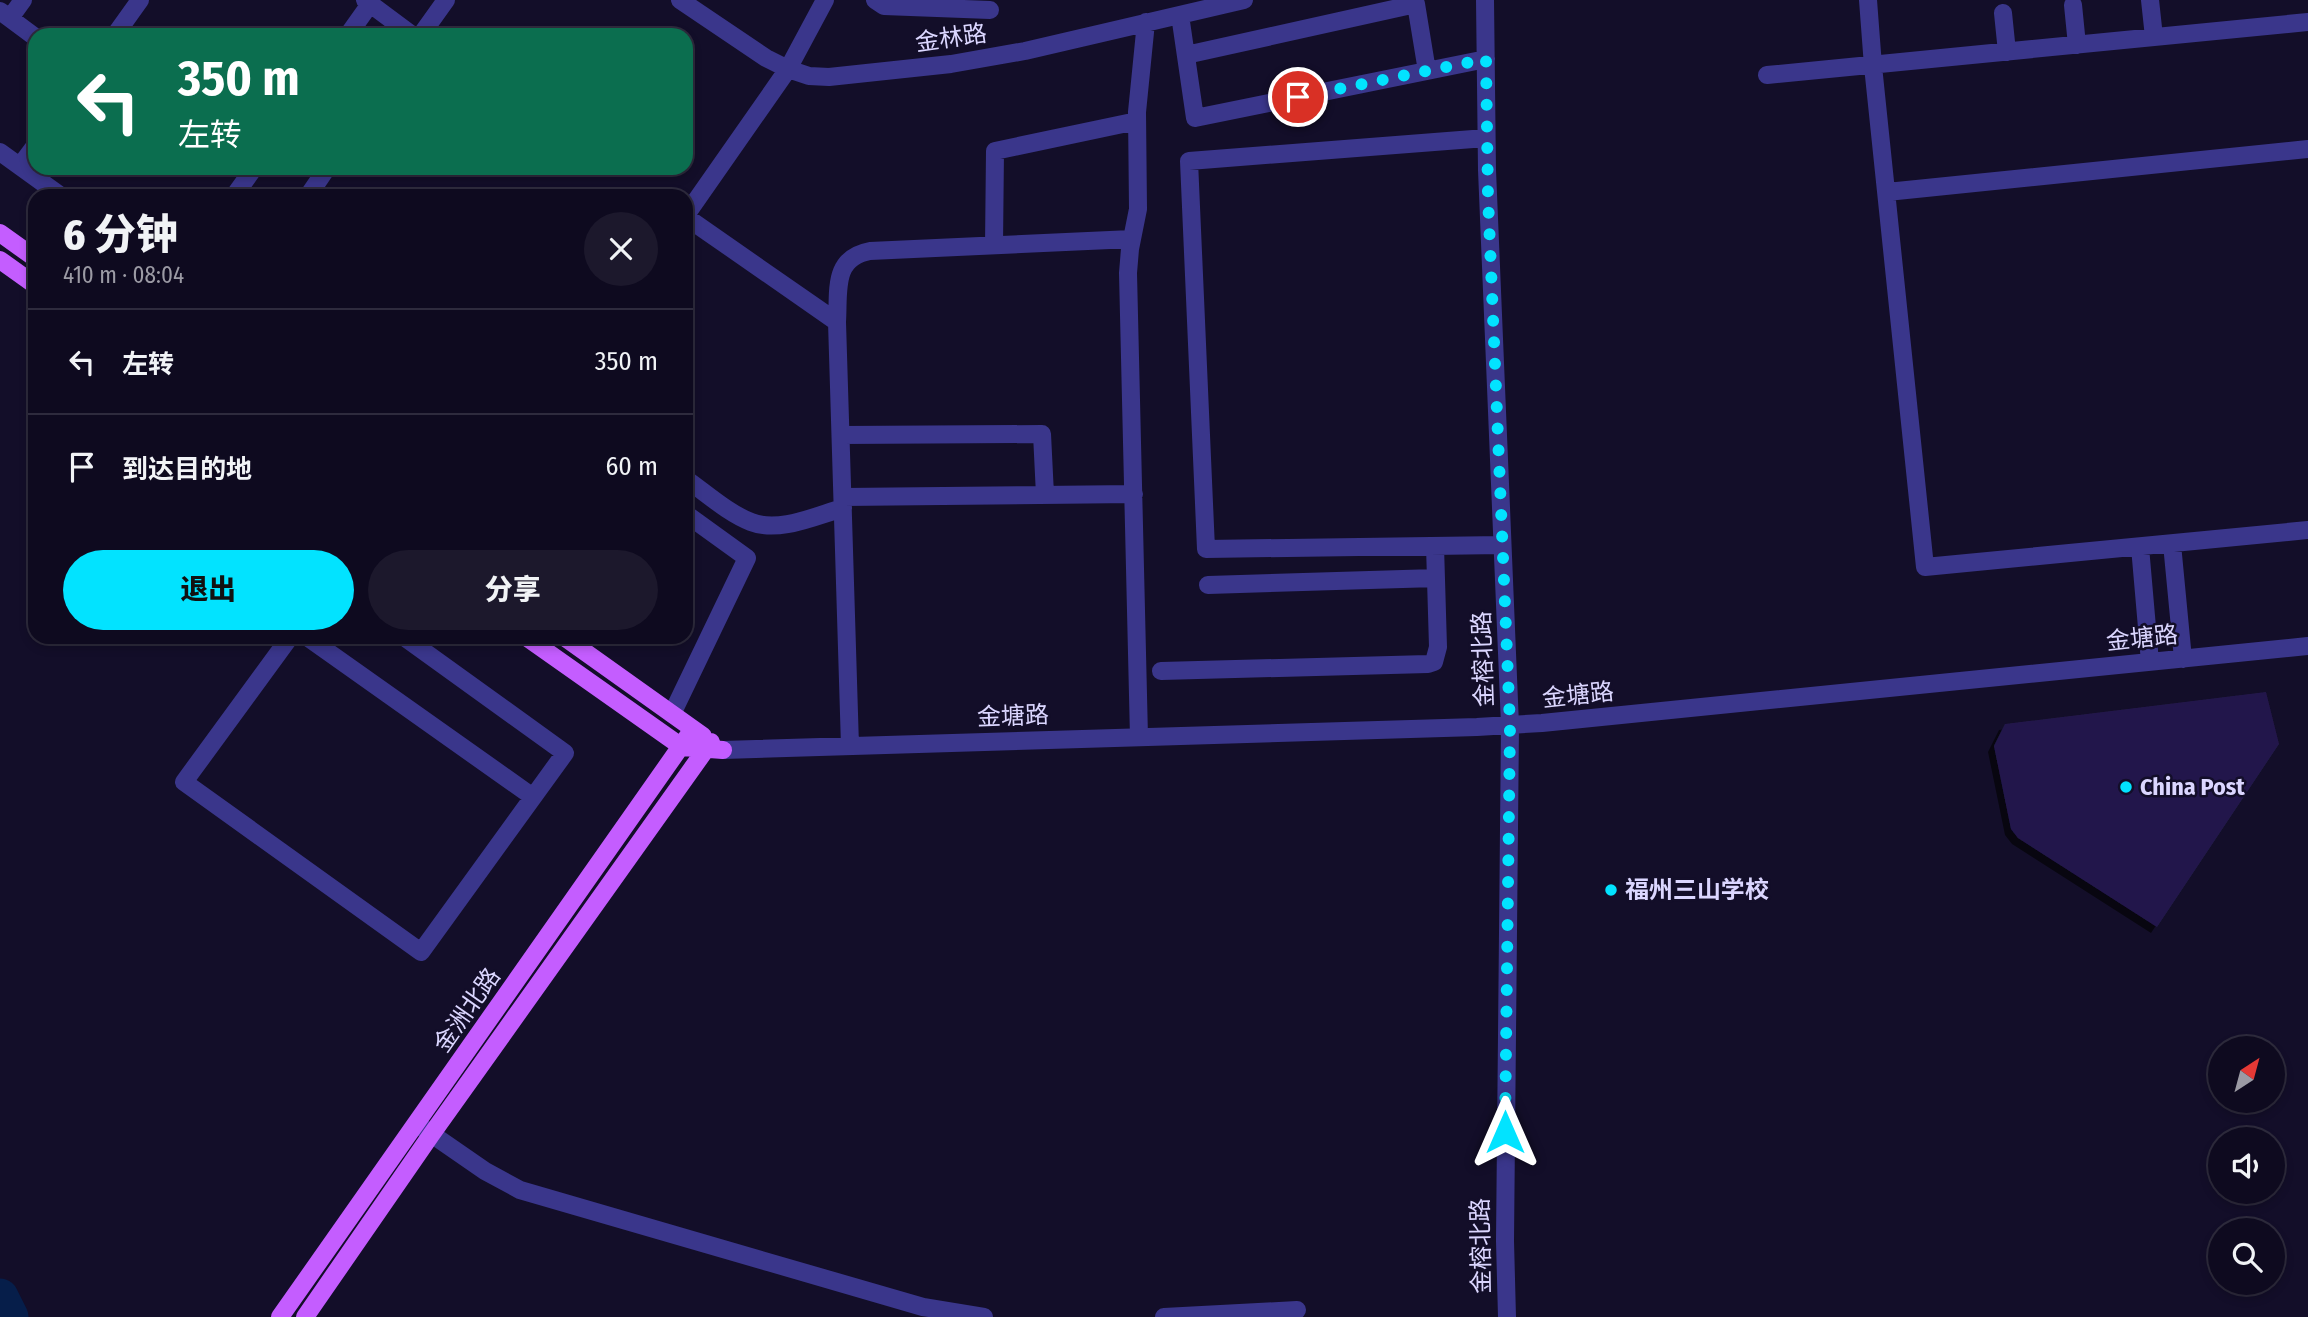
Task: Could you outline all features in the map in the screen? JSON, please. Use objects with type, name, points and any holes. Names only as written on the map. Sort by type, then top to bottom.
[{"type":"main road","points":[[0,233],[28,252]]},
{"type":"main road","points":[[0,260],[28,280]]},
{"type":"main road","points":[[536,644],[682,747]]},
{"type":"main road","points":[[574,644],[714,746]]},
{"type":"main road","name":"金洲北路","points":[[305,1317],[424,1129],[694,729]]},
{"type":"main road","name":"金洲北路","points":[[280,1317],[714,746]]},
{"type":"main road","name":"金塘路","points":[[682,747],[714,746]]},
{"type":"street","points":[[23,0],[5,15],[28,32]]},
{"type":"street","points":[[120,28],[140,0]]},
{"type":"street","points":[[426,28],[446,0]]},
{"type":"street","name":"金林路","points":[[680,0],[701,6],[766,58],[809,76],[830,77],[939,65],[1025,51],[1180,15],[1198,5],[1244,0]]},
{"type":"street","points":[[693,206],[788,69],[825,0]]},
{"type":"street","points":[[876,0],[884,6],[990,10]]},
{"type":"street","name":"金榕北路","points":[[1485,0],[1486,138],[1510,725],[1505,1228],[1507,1317]]},
{"type":"street","points":[[1868,0],[1872,66],[1925,567],[2308,530]]},
{"type":"street","points":[[2150,0],[2154,37]]},
{"type":"street","points":[[352,28],[367,2],[402,28]]},
{"type":"street","points":[[1186,55],[1416,4],[1427,71]]},
{"type":"street","points":[[2073,5],[2077,45]]},
{"type":"street","points":[[2003,13],[2007,52]]},
{"type":"street","points":[[1180,15],[1195,118],[1486,59]]},
{"type":"street","points":[[1139,737],[1128,273],[1138,209],[1137,121],[1146,22]]},
{"type":"street","points":[[1767,75],[2308,22]]},
{"type":"street","points":[[994,245],[995,151],[1137,121]]},
{"type":"street","points":[[1486,138],[1189,160],[1206,550],[1502,545]]},
{"type":"street","points":[[1887,192],[2308,149]]},
{"type":"street","points":[[0,152],[28,172]]},
{"type":"street","points":[[20,166],[28,155]]},
{"type":"street","points":[[32,175],[51,189]]},
{"type":"street","points":[[693,221],[837,322]]},
{"type":"street","points":[[850,746],[837,322],[841,269],[860,253],[1132,239]]},
{"type":"street","points":[[841,435],[1042,434],[1045,495]]},
{"type":"street","points":[[693,484],[751,522],[765,525],[780,525],[843,503],[1134,494]]},
{"type":"street","points":[[672,714],[747,558],[693,519]]},
{"type":"street","points":[[2172,544],[2183,659]]},
{"type":"street","points":[[1161,671],[1434,662],[1438,647],[1435,546]]},
{"type":"street","points":[[2140,547],[2150,662]]},
{"type":"street","points":[[1208,585],[1436,578]]},
{"type":"street","points":[[285,644],[184,782],[421,952],[565,753],[414,644]]},
{"type":"street","points":[[317,644],[533,797]]},
{"type":"street","name":"金塘路","points":[[714,746],[850,746],[1510,725],[2308,646]]},
{"type":"street","points":[[424,1129],[494,1177],[520,1190],[923,1307],[984,1317]]},
{"type":"street","points":[[1164,1317],[1297,1310]]},
{"type":"building","name":"China Post","points":[[2266,692],[2279,744],[2157,927],[2018,838],[2011,829],[1994,746],[2005,724]]},
{"type":"waterway","points":[[0,1297],[10,1317]]},
{"type":"place","name":"China Post","points":[[2126,787]]},
{"type":"place","name":"福州三山学校","points":[[1611,890]]},
{"type":"route","points":[[1298,97],[1486,59],[1486,154],[1510,725],[1505,1132]]}]
